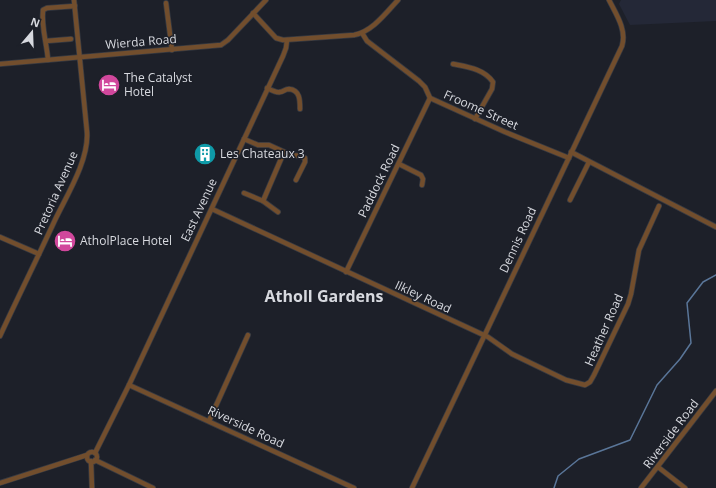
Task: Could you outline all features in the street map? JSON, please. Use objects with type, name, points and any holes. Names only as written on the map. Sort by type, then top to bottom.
[{"type":"street","name":"Pretoria Avenue","points":[[0,336],[82,161],[87,146],[87,132],[74,0]]},
{"type":"street","name":"Wierda Road","points":[[0,64],[172,50],[224,44],[266,0]]},
{"type":"street","points":[[253,13],[276,38],[287,40],[362,34],[398,0]]},
{"type":"street","name":"Dennis Road","points":[[412,488],[623,42],[622,27],[609,0]]},
{"type":"street","points":[[166,3],[172,50]]},
{"type":"street","points":[[48,60],[44,33],[43,10],[47,8],[75,6]]},
{"type":"street","name":"Froome Street","points":[[362,34],[367,41],[423,85],[430,98],[475,119],[569,158]]},
{"type":"street","points":[[46,41],[71,39]]},
{"type":"street","name":"East Avenue","points":[[95,453],[129,385],[212,209],[285,51],[287,40]]},
{"type":"street","points":[[453,64],[473,68],[488,76],[493,82],[492,89],[475,119]]},
{"type":"street","points":[[267,88],[278,92],[293,90],[299,94],[301,99],[300,108]]},
{"type":"street","name":"Paddock Road","points":[[346,272],[430,98]]},
{"type":"street","points":[[244,139],[258,145],[270,145],[284,152],[305,158],[305,162],[296,180]]},
{"type":"street","points":[[263,201],[284,152]]},
{"type":"street","points":[[571,152],[716,227]]},
{"type":"street","points":[[570,200],[589,162]]},
{"type":"street","points":[[399,164],[421,175],[423,179],[422,185]]},
{"type":"street","points":[[244,193],[263,201],[278,212]]},
{"type":"street","name":"Heather Road","points":[[580,385],[587,385],[592,379],[628,304],[641,245],[659,206]]},
{"type":"street","name":"Ilkley Road","points":[[212,209],[491,339],[512,354],[580,385]]},
{"type":"street","points":[[0,236],[39,254]]},
{"type":"street","points":[[209,421],[248,335]]},
{"type":"street","name":"Riverside Road","points":[[129,385],[354,488]]},
{"type":"street","name":"Riverside Road","points":[[642,488],[716,391]]},
{"type":"street","points":[[0,482],[87,455],[90,452],[95,453],[96,457],[93,461],[92,488]]},
{"type":"street","points":[[87,455],[88,459],[153,488]]},
{"type":"street","points":[[658,467],[684,488]]},
{"type":"shaded area","points":[[621,0],[716,0],[716,21],[630,25],[619,4]]},
{"type":"waterway","points":[[554,488],[558,476],[579,459],[630,440],[657,385],[680,359],[691,343],[687,303],[703,282],[716,275]]},
{"type":"place","name":"The Catalyst Hotel","points":[[109,85]]},
{"type":"place","name":"Les Chateaux 3","points":[[205,154]]},
{"type":"place","name":"AtholPlace Hotel","points":[[65,241]]},
{"type":"district","name":"Atholl Gardens","points":[[324,296]]}]
